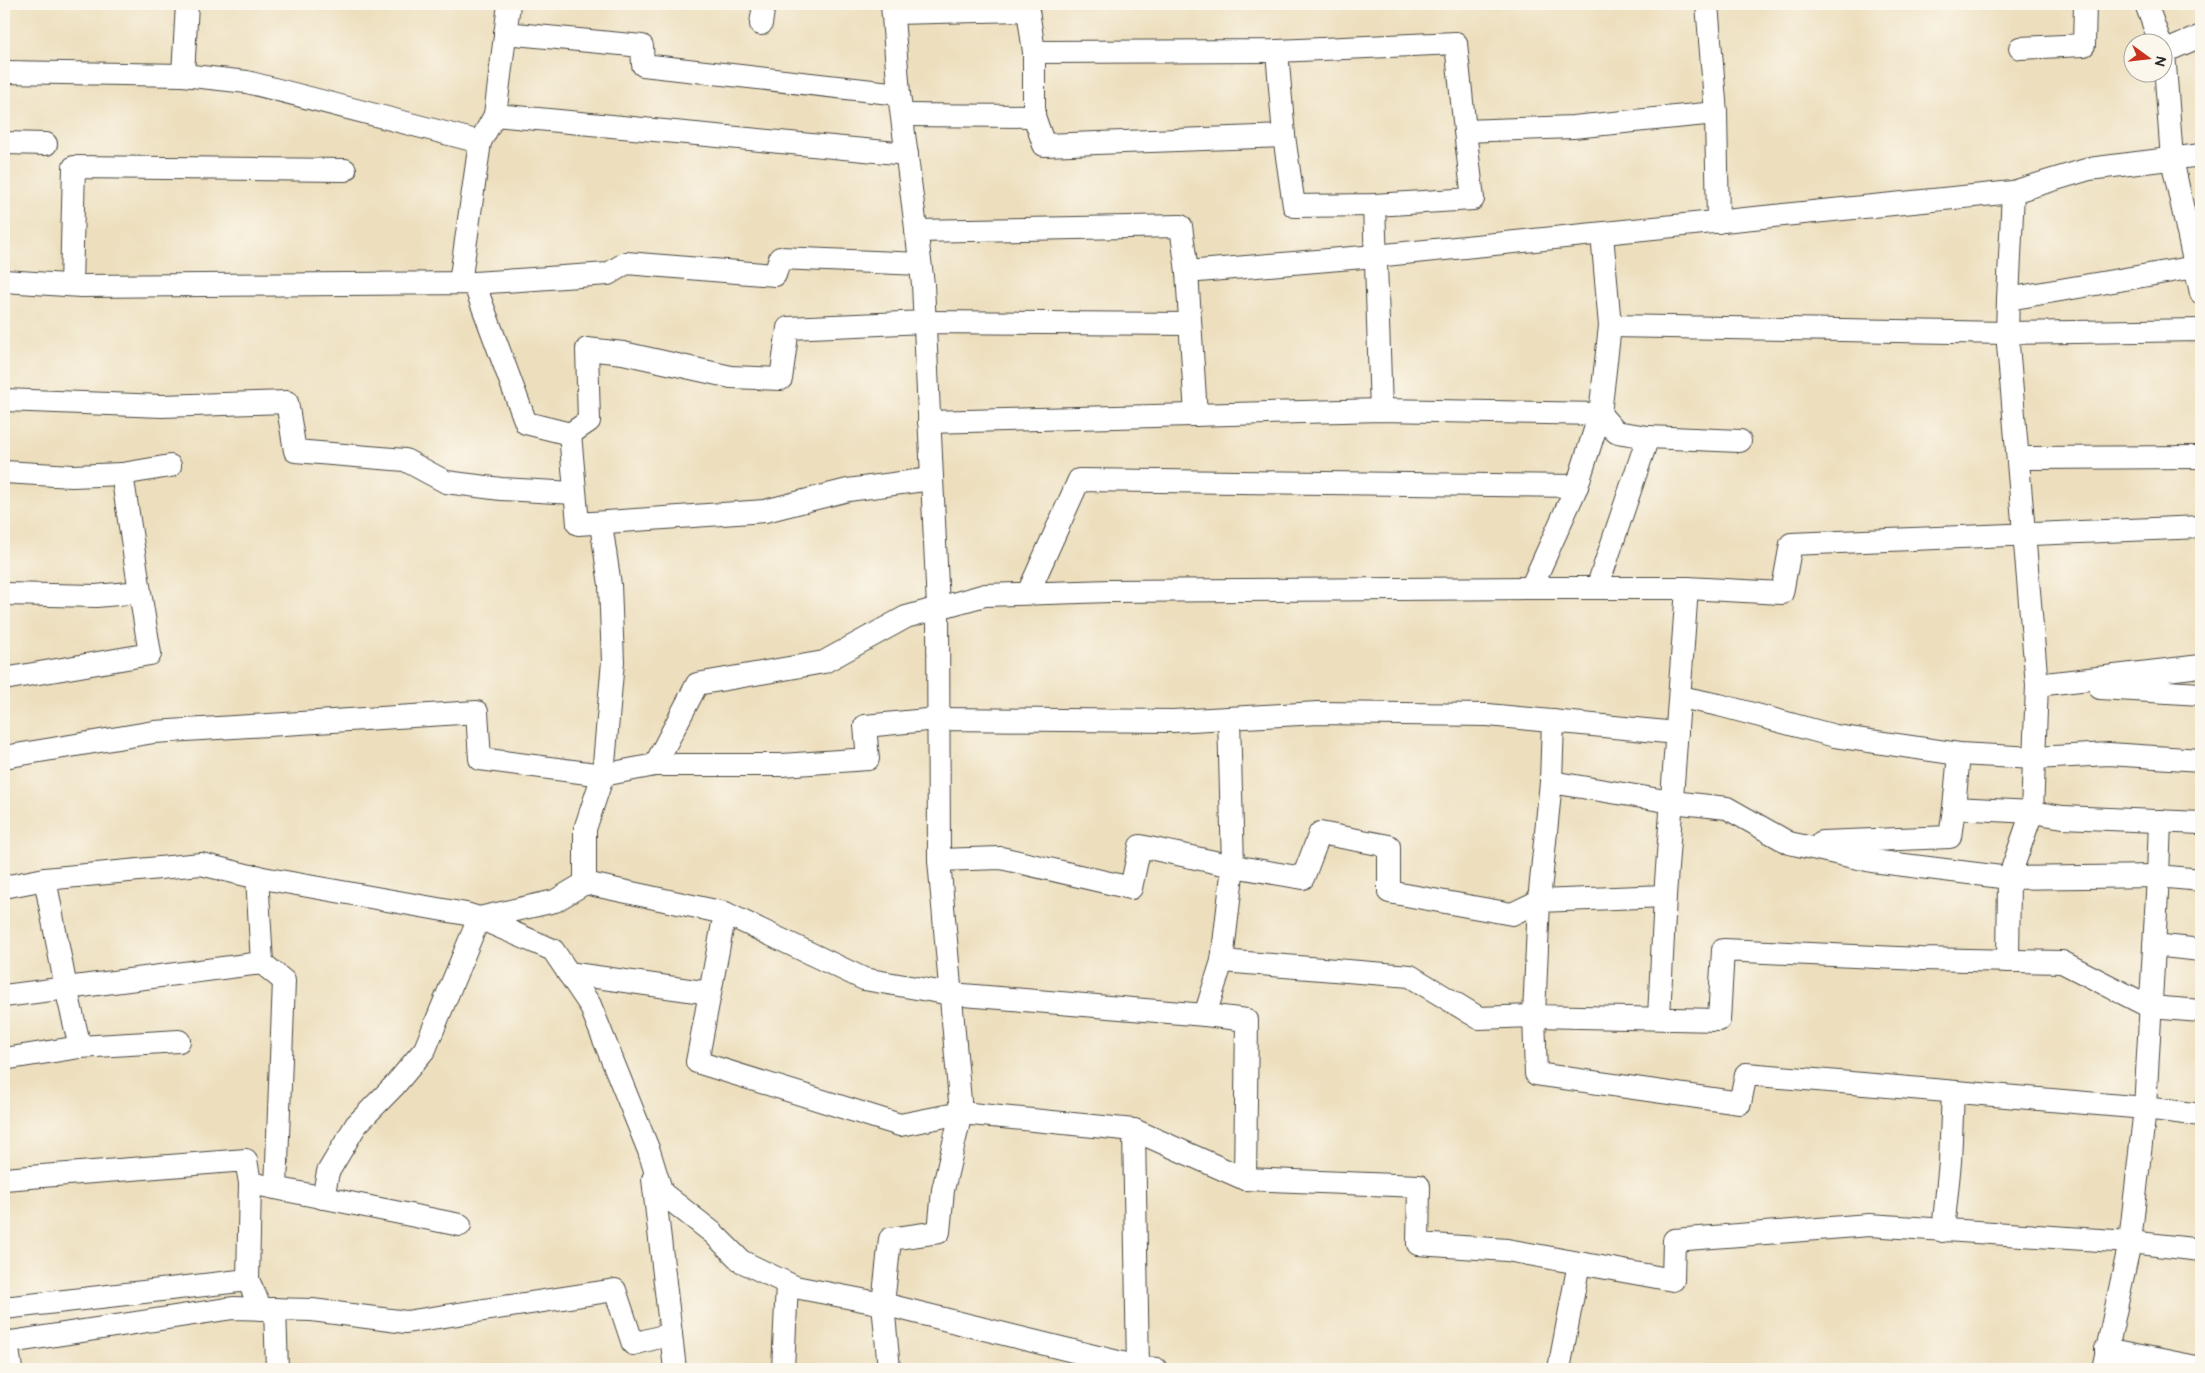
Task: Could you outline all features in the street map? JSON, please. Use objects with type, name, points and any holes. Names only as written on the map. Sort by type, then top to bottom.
[{"type":"street","points":[[183,75],[188,4]]},
{"type":"street","points":[[508,4],[496,115],[480,142],[467,283],[526,423],[570,434],[589,421],[587,349],[623,353],[731,377],[781,379],[788,328],[925,322],[1190,324]]},
{"type":"street","points":[[1708,4],[1716,113],[1718,222]]},
{"type":"street","points":[[2020,48],[2084,45],[2085,4]]},
{"type":"street","points":[[2146,4],[2156,32]]},
{"type":"street","points":[[889,1369],[883,1304],[890,1239],[939,1232],[943,1190],[961,1113],[939,860],[938,607],[925,322],[892,8],[1028,10],[1034,52],[1034,116],[1044,145],[1284,136]]},
{"type":"street","points":[[505,33],[642,46],[643,65],[901,104],[1034,116]]},
{"type":"street","points":[[2172,44],[2201,36]]},
{"type":"street","points":[[1034,52],[1278,51],[1456,43],[1473,199],[1374,205],[1294,206],[1284,136],[1278,51]]},
{"type":"street","points":[[4,72],[183,75],[247,82],[480,142]]},
{"type":"street","points":[[2165,82],[2172,159],[2198,266],[2201,293]]},
{"type":"street","points":[[1465,131],[1573,127],[1716,113]]},
{"type":"street","points":[[496,115],[907,154]]},
{"type":"street","points":[[4,143],[46,144]]},
{"type":"street","points":[[1187,272],[1375,256],[2013,192],[2088,169],[2201,155]]},
{"type":"street","points":[[71,285],[74,167],[345,170]]},
{"type":"street","points":[[2008,961],[2009,878],[2032,812],[2037,685],[2007,333],[2013,192]]},
{"type":"street","points":[[1374,205],[1381,410]]},
{"type":"street","points":[[916,231],[1181,226],[1187,272],[1196,414]]},
{"type":"street","points":[[1531,588],[1577,486],[1600,414],[1610,326],[1602,234]]},
{"type":"street","points":[[4,280],[71,285],[346,286],[467,283],[608,274],[626,263],[775,275],[780,258],[920,264]]},
{"type":"street","points":[[2008,299],[2198,266]]},
{"type":"street","points":[[1610,326],[2007,333],[2201,330]]},
{"type":"street","points":[[4,400],[162,406],[287,402],[295,451],[405,460],[446,482],[501,489],[574,493]]},
{"type":"street","points":[[929,422],[1381,410],[1600,414],[1616,432],[1648,437],[1740,441]]},
{"type":"street","points":[[570,434],[578,524],[601,524],[698,514],[765,511],[848,490],[931,479]]},
{"type":"street","points":[[1597,588],[1648,437]]},
{"type":"street","points":[[2018,458],[2201,457]]},
{"type":"street","points":[[4,472],[72,476],[122,474],[170,466]]},
{"type":"street","points":[[4,679],[150,654],[122,474]]},
{"type":"street","points":[[1028,593],[1079,480],[1577,486]]},
{"type":"street","points":[[585,883],[585,829],[602,775],[613,661],[610,585],[601,524]]},
{"type":"street","points":[[655,765],[697,684],[824,662],[906,617],[985,595],[1531,588],[1687,588],[1782,593],[1791,544],[2201,528]]},
{"type":"street","points":[[1659,1018],[1665,896],[1687,588]]},
{"type":"street","points":[[4,594],[96,596],[140,592]]},
{"type":"street","points":[[2037,685],[2201,666]]},
{"type":"street","points":[[2037,685],[2201,694]]},
{"type":"street","points":[[1680,697],[1719,705],[1835,736],[1959,754],[2035,758],[2109,754],[2201,760]]},
{"type":"street","points":[[4,757],[154,732],[477,712],[480,759],[602,775],[655,765],[782,765],[868,759],[865,726],[937,719],[1173,721],[1318,713],[1488,715],[1677,733]]},
{"type":"street","points":[[1205,1015],[1222,961],[1233,866],[1229,718]]},
{"type":"street","points":[[1553,721],[1551,782],[1539,901],[1534,1016],[1536,1074],[1740,1103],[1746,1074],[2145,1108],[2201,1116]]},
{"type":"street","points":[[1949,871],[1950,837],[1959,754]]},
{"type":"street","points":[[1551,782],[1672,802],[1727,808],[1790,843],[1872,861],[2009,878],[2158,876],[2201,880]]},
{"type":"street","points":[[1954,808],[2032,812],[2063,817],[2201,823]]},
{"type":"street","points":[[2160,821],[2145,1108],[2130,1242],[2104,1359],[2201,1368]]},
{"type":"street","points":[[939,860],[1001,858],[1132,888],[1140,846],[1233,866],[1303,878],[1320,833],[1389,846],[1388,892],[1512,914],[1539,901],[1665,896]]},
{"type":"street","points":[[1790,843],[1950,837]]},
{"type":"street","points":[[4,887],[45,879],[201,864],[479,918],[552,950],[590,1005],[650,1155],[662,1193],[713,1233],[741,1261],[787,1284],[883,1304],[1144,1369],[1134,1130]]},
{"type":"street","points":[[257,876],[262,963]]},
{"type":"street","points":[[45,879],[66,988],[80,1047]]},
{"type":"street","points":[[479,918],[555,901],[585,883],[725,913],[864,979],[951,994],[1247,1020],[1244,1178]]},
{"type":"street","points":[[725,913],[697,1062],[900,1125],[961,1113],[1134,1130],[1244,1178],[1419,1186],[1418,1244],[1507,1250],[1673,1280],[1674,1240],[1869,1225],[2130,1242],[2201,1250]]},
{"type":"street","points":[[323,1198],[328,1172],[356,1125],[395,1085],[424,1049],[479,918]]},
{"type":"street","points":[[2154,945],[2201,950]]},
{"type":"street","points":[[1222,961],[1410,976],[1479,1018],[1534,1016],[1719,1020],[1723,950],[2062,962],[2150,1007],[2201,1012]]},
{"type":"street","points":[[4,996],[262,963],[284,981],[276,1188]]},
{"type":"street","points":[[568,974],[710,993]]},
{"type":"street","points":[[4,1059],[80,1047],[179,1041]]},
{"type":"street","points":[[1943,1231],[1950,1162],[1953,1092]]},
{"type":"street","points":[[650,1155],[675,1369]]},
{"type":"street","points":[[4,1179],[246,1160],[250,1183],[248,1280],[268,1309],[277,1369]]},
{"type":"street","points":[[250,1183],[460,1225]]},
{"type":"street","points":[[1559,1369],[1579,1263]]},
{"type":"street","points":[[4,1308],[248,1280]]},
{"type":"street","points":[[783,1369],[787,1284]]},
{"type":"street","points":[[11,1369],[5,1342],[233,1308],[312,1310],[406,1322],[615,1290],[632,1344],[671,1334]]}]
